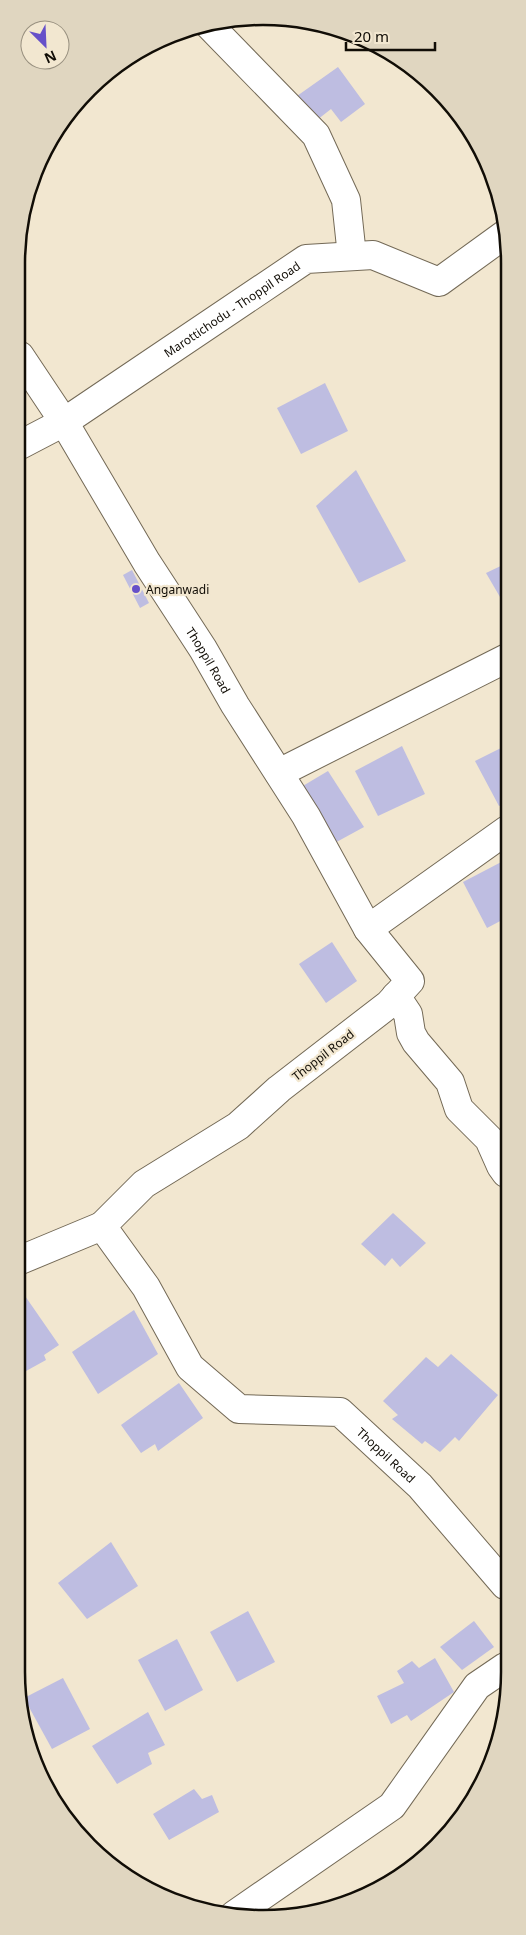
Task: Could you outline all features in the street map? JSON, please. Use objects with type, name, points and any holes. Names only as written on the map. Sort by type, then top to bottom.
[{"type":"street","points":[[214,31],[316,135],[346,200],[352,256]]},
{"type":"street","name":"Marottichodu - Thoppil Road","points":[[25,442],[64,422],[306,259],[373,255],[439,282],[499,238]]},
{"type":"street","name":"Thoppil Road","points":[[25,364],[64,422],[147,563],[203,649],[235,705],[306,816],[368,929],[410,982],[389,1004],[279,1089],[238,1126],[144,1184],[102,1226],[146,1287],[190,1367],[239,1409],[340,1412],[420,1486],[501,1581]]},
{"type":"street","points":[[279,774],[501,661]]},
{"type":"street","points":[[368,929],[501,834]]},
{"type":"street","points":[[396,996],[408,1014],[411,1033],[416,1042],[450,1082],[459,1109],[489,1139],[501,1166]]},
{"type":"street","points":[[25,1257],[102,1226]]},
{"type":"street","points":[[243,1909],[392,1806],[476,1686],[501,1670]]},
{"type":"building","points":[[338,67],[365,104],[341,122],[331,109],[317,120],[297,96]]},
{"type":"building","points":[[325,383],[348,431],[301,454],[277,408]]},
{"type":"building","points":[[356,470],[406,561],[359,583],[316,506]]},
{"type":"building","points":[[501,566],[501,599],[486,573]]},
{"type":"building","name":"Anganwadi","points":[[132,570],[149,603],[140,608],[123,575]]},
{"type":"building","points":[[402,746],[425,794],[378,816],[355,771]]},
{"type":"building","points":[[501,748],[501,805],[499,806],[475,761]]},
{"type":"building","points":[[328,771],[364,827],[331,845],[296,790]]},
{"type":"building","points":[[501,862],[501,921],[487,928],[463,882]]},
{"type":"building","points":[[332,942],[357,981],[326,1003],[299,964]]},
{"type":"building","points":[[393,1213],[426,1243],[400,1267],[392,1258],[385,1266],[361,1244]]},
{"type":"building","points":[[25,1296],[59,1345],[44,1355],[46,1360],[25,1372]]},
{"type":"building","points":[[134,1310],[158,1354],[98,1394],[72,1352]]},
{"type":"building","points":[[451,1354],[498,1395],[459,1441],[455,1437],[440,1452],[425,1441],[422,1444],[392,1419],[398,1415],[383,1401],[426,1357],[438,1367]]},
{"type":"building","points":[[179,1383],[203,1418],[158,1451],[155,1444],[141,1453],[121,1425]]},
{"type":"building","points":[[111,1542],[138,1586],[87,1619],[58,1583]]},
{"type":"building","points":[[248,1611],[275,1662],[237,1682],[210,1632]]},
{"type":"building","points":[[474,1621],[494,1647],[462,1670],[440,1647]]},
{"type":"building","points":[[177,1639],[203,1690],[165,1711],[138,1660]]},
{"type":"building","points":[[435,1658],[454,1692],[411,1721],[407,1715],[391,1724],[377,1696],[404,1683],[397,1671],[412,1661],[419,1668]]},
{"type":"building","points":[[63,1678],[90,1729],[52,1749],[27,1704],[27,1697]]},
{"type":"building","points":[[148,1712],[165,1745],[148,1753],[152,1764],[117,1784],[92,1746]]},
{"type":"building","points":[[194,1789],[202,1799],[212,1795],[219,1812],[169,1840],[153,1814]]},
{"type":"place","name":"Anganwadi","points":[[136,589]]}]
